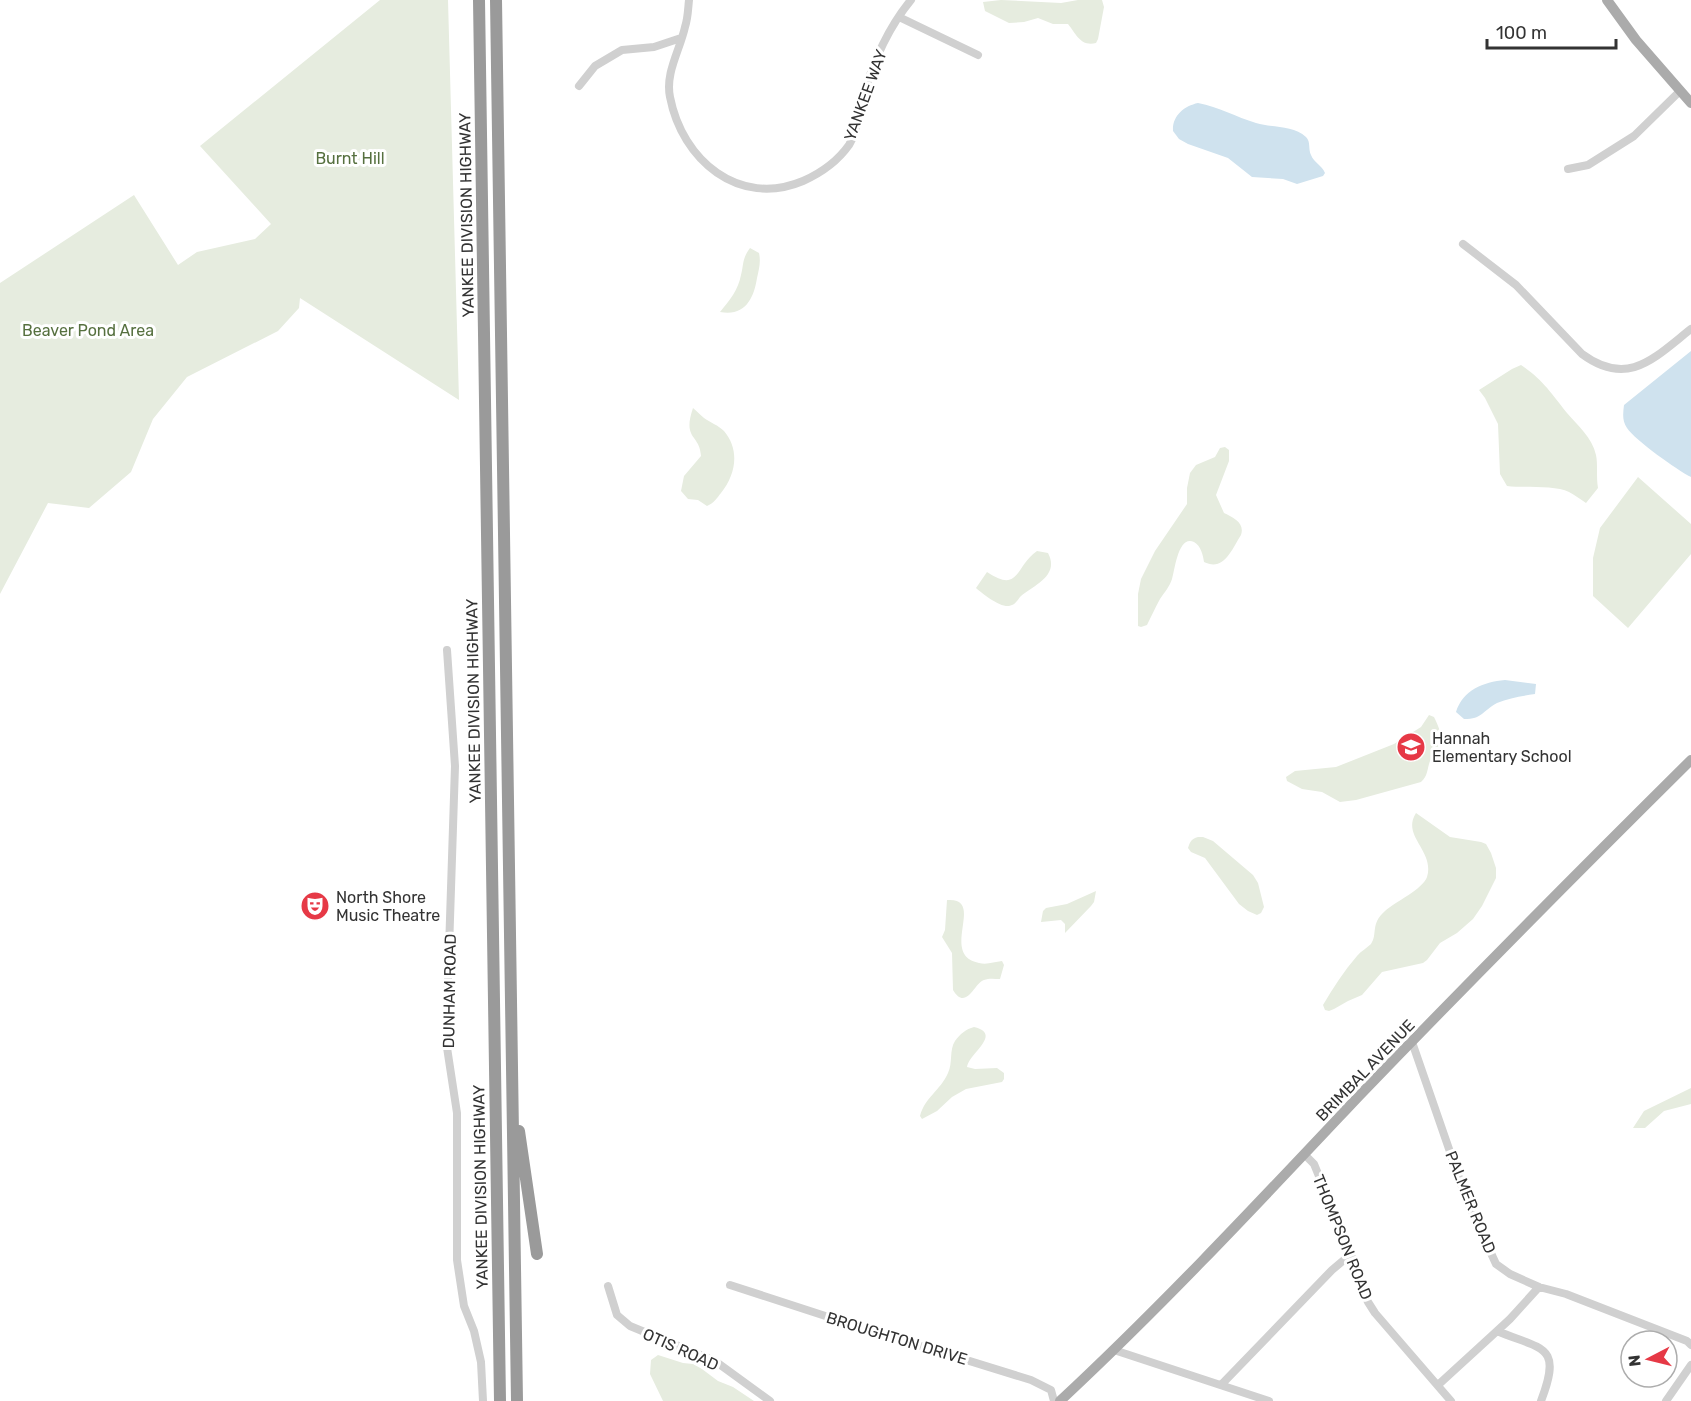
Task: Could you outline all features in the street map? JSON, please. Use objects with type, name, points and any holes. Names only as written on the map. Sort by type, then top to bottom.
[{"type":"highway","name":"YANKEE DIVISION HIGHWAY","points":[[479,0],[500,1401]]},
{"type":"highway","name":"YANKEE DIVISION HIGHWAY","points":[[496,0],[517,1401]]},
{"type":"highway","points":[[512,1079],[537,1254]]},
{"type":"main road","points":[[1607,0],[1636,40],[1691,103]]},
{"type":"main road","name":"BRIMBAL AVENUE","points":[[1060,1401],[1170,1295],[1412,1042],[1691,760]]},
{"type":"street","name":"YANKEE WAY","points":[[689,0],[686,27],[671,72],[669,95],[677,123],[687,143],[703,163],[738,185],[758,189],[796,184],[825,170],[849,144],[857,126],[862,99],[875,61],[911,0]]},
{"type":"street","points":[[899,17],[978,55]]},
{"type":"street","points":[[579,86],[595,66],[622,50],[654,47],[681,38]]},
{"type":"street","points":[[1568,169],[1588,165],[1634,136],[1680,91]]},
{"type":"street","points":[[1463,244],[1516,285],[1582,354],[1605,368],[1634,367],[1650,360],[1691,329]]},
{"type":"street","name":"DUNHAM ROAD","points":[[447,650],[455,766],[446,1041],[457,1113],[457,1260],[464,1306],[474,1331],[481,1362],[483,1401]]},
{"type":"street","name":"PALMER ROAD","points":[[1412,1042],[1467,1201],[1496,1264],[1510,1274],[1539,1287],[1566,1294],[1687,1341],[1691,1345]]},
{"type":"street","name":"THOMPSON ROAD","points":[[1305,1155],[1314,1164],[1368,1302],[1451,1401]]},
{"type":"street","points":[[1221,1384],[1332,1270],[1351,1254]]},
{"type":"street","name":"BROUGHTON DRIVE","points":[[730,1285],[1031,1380],[1051,1390],[1054,1401]]},
{"type":"street","name":"OTIS ROAD","points":[[608,1286],[616,1315],[630,1326],[715,1361],[770,1401]]},
{"type":"street","points":[[1438,1386],[1510,1319],[1539,1287]]},
{"type":"street","points":[[1497,1331],[1539,1348],[1548,1355],[1551,1371],[1541,1401]]},
{"type":"street","points":[[1114,1350],[1269,1401]]},
{"type":"street","points":[[1666,1401],[1691,1365]]},
{"type":"green space","name":"Burnt Hill","points":[[380,0],[448,0],[459,400],[300,298],[299,308],[278,331],[187,377],[153,419],[131,472],[89,508],[48,503],[0,594],[0,283],[134,195],[178,265],[197,252],[255,239],[271,224],[200,146]]},
{"type":"green space","points":[[1001,0],[1061,3],[1102,0],[1104,7],[1098,39],[1096,43],[1086,43],[1068,24],[1053,24],[1038,18],[1009,23],[985,11],[983,2]]},
{"type":"green space","points":[[750,248],[759,253],[760,259],[756,285],[751,299],[736,312],[720,312],[736,290],[744,258]]},
{"type":"green space","points":[[1521,365],[1546,387],[1584,432],[1594,449],[1597,459],[1598,488],[1586,503],[1563,490],[1507,486],[1500,474],[1498,424],[1479,390]]},
{"type":"green space","points":[[693,408],[724,431],[734,454],[733,470],[726,486],[707,506],[698,500],[688,499],[681,491],[684,476],[701,456],[689,426]]},
{"type":"green space","points":[[1225,447],[1229,450],[1229,461],[1216,495],[1224,513],[1240,524],[1241,535],[1227,558],[1217,564],[1204,562],[1200,548],[1194,542],[1189,541],[1184,544],[1178,554],[1171,582],[1147,625],[1138,626],[1138,594],[1141,579],[1155,551],[1187,504],[1190,473],[1196,465],[1215,457],[1220,448]]},
{"type":"green space","points":[[1638,477],[1691,524],[1691,554],[1628,628],[1593,596],[1593,558],[1600,528]]},
{"type":"green space","points":[[1037,551],[1048,553],[1051,568],[1044,579],[1013,605],[1005,606],[991,600],[976,588],[987,572],[998,578],[1012,579]]},
{"type":"green space","points":[[1429,715],[1434,717],[1441,740],[1421,782],[1356,800],[1340,802],[1322,792],[1302,789],[1287,781],[1286,777],[1295,771],[1336,767],[1394,744],[1421,727]]},
{"type":"green space","points":[[1416,813],[1450,837],[1486,844],[1496,868],[1496,878],[1473,919],[1457,933],[1440,943],[1427,960],[1423,963],[1382,972],[1362,995],[1334,1009],[1325,1010],[1323,1005],[1339,980],[1359,954],[1371,944],[1380,916],[1420,886],[1427,877],[1427,859],[1413,829],[1412,821]]},
{"type":"green space","points":[[1198,837],[1213,841],[1253,875],[1258,883],[1264,907],[1261,913],[1257,915],[1239,904],[1205,858],[1191,852],[1188,848],[1189,844]]},
{"type":"green space","points":[[1096,891],[1094,902],[1065,933],[1065,924],[1061,920],[1041,922],[1043,911],[1046,908],[1067,904]]},
{"type":"green space","points":[[947,900],[958,902],[963,907],[961,939],[962,949],[967,958],[982,964],[1002,961],[1004,965],[1000,979],[984,980],[970,994],[962,998],[953,990],[952,953],[942,937],[945,930]]},
{"type":"green space","points":[[974,1027],[982,1030],[985,1039],[967,1067],[997,1068],[1004,1073],[1004,1079],[1002,1082],[966,1089],[952,1097],[937,1111],[922,1119],[920,1116],[922,1109],[948,1073],[955,1041],[963,1032]]},
{"type":"green space","points":[[1691,1088],[1691,1104],[1664,1111],[1645,1128],[1633,1128],[1644,1111]]},
{"type":"green space","points":[[658,1355],[693,1364],[754,1401],[663,1401],[650,1374],[651,1360]]},
{"type":"water","points":[[1198,103],[1262,125],[1301,133],[1308,139],[1312,158],[1325,173],[1323,176],[1297,184],[1283,179],[1252,177],[1228,158],[1188,144],[1179,139],[1173,131],[1173,126],[1180,112]]},
{"type":"water","points":[[1691,351],[1691,477],[1638,440],[1625,425],[1623,414],[1624,405]]},
{"type":"water","points":[[1505,680],[1536,684],[1535,694],[1497,703],[1475,718],[1464,719],[1456,712],[1459,704],[1475,689],[1482,685]]},
{"type":"place","name":"Hannah Elementary School","points":[[1411,747]]},
{"type":"place","name":"North Shore Music Theatre","points":[[315,906]]},
{"type":"park label","name":"Beaver Pond Area","points":[[88,330]]}]
